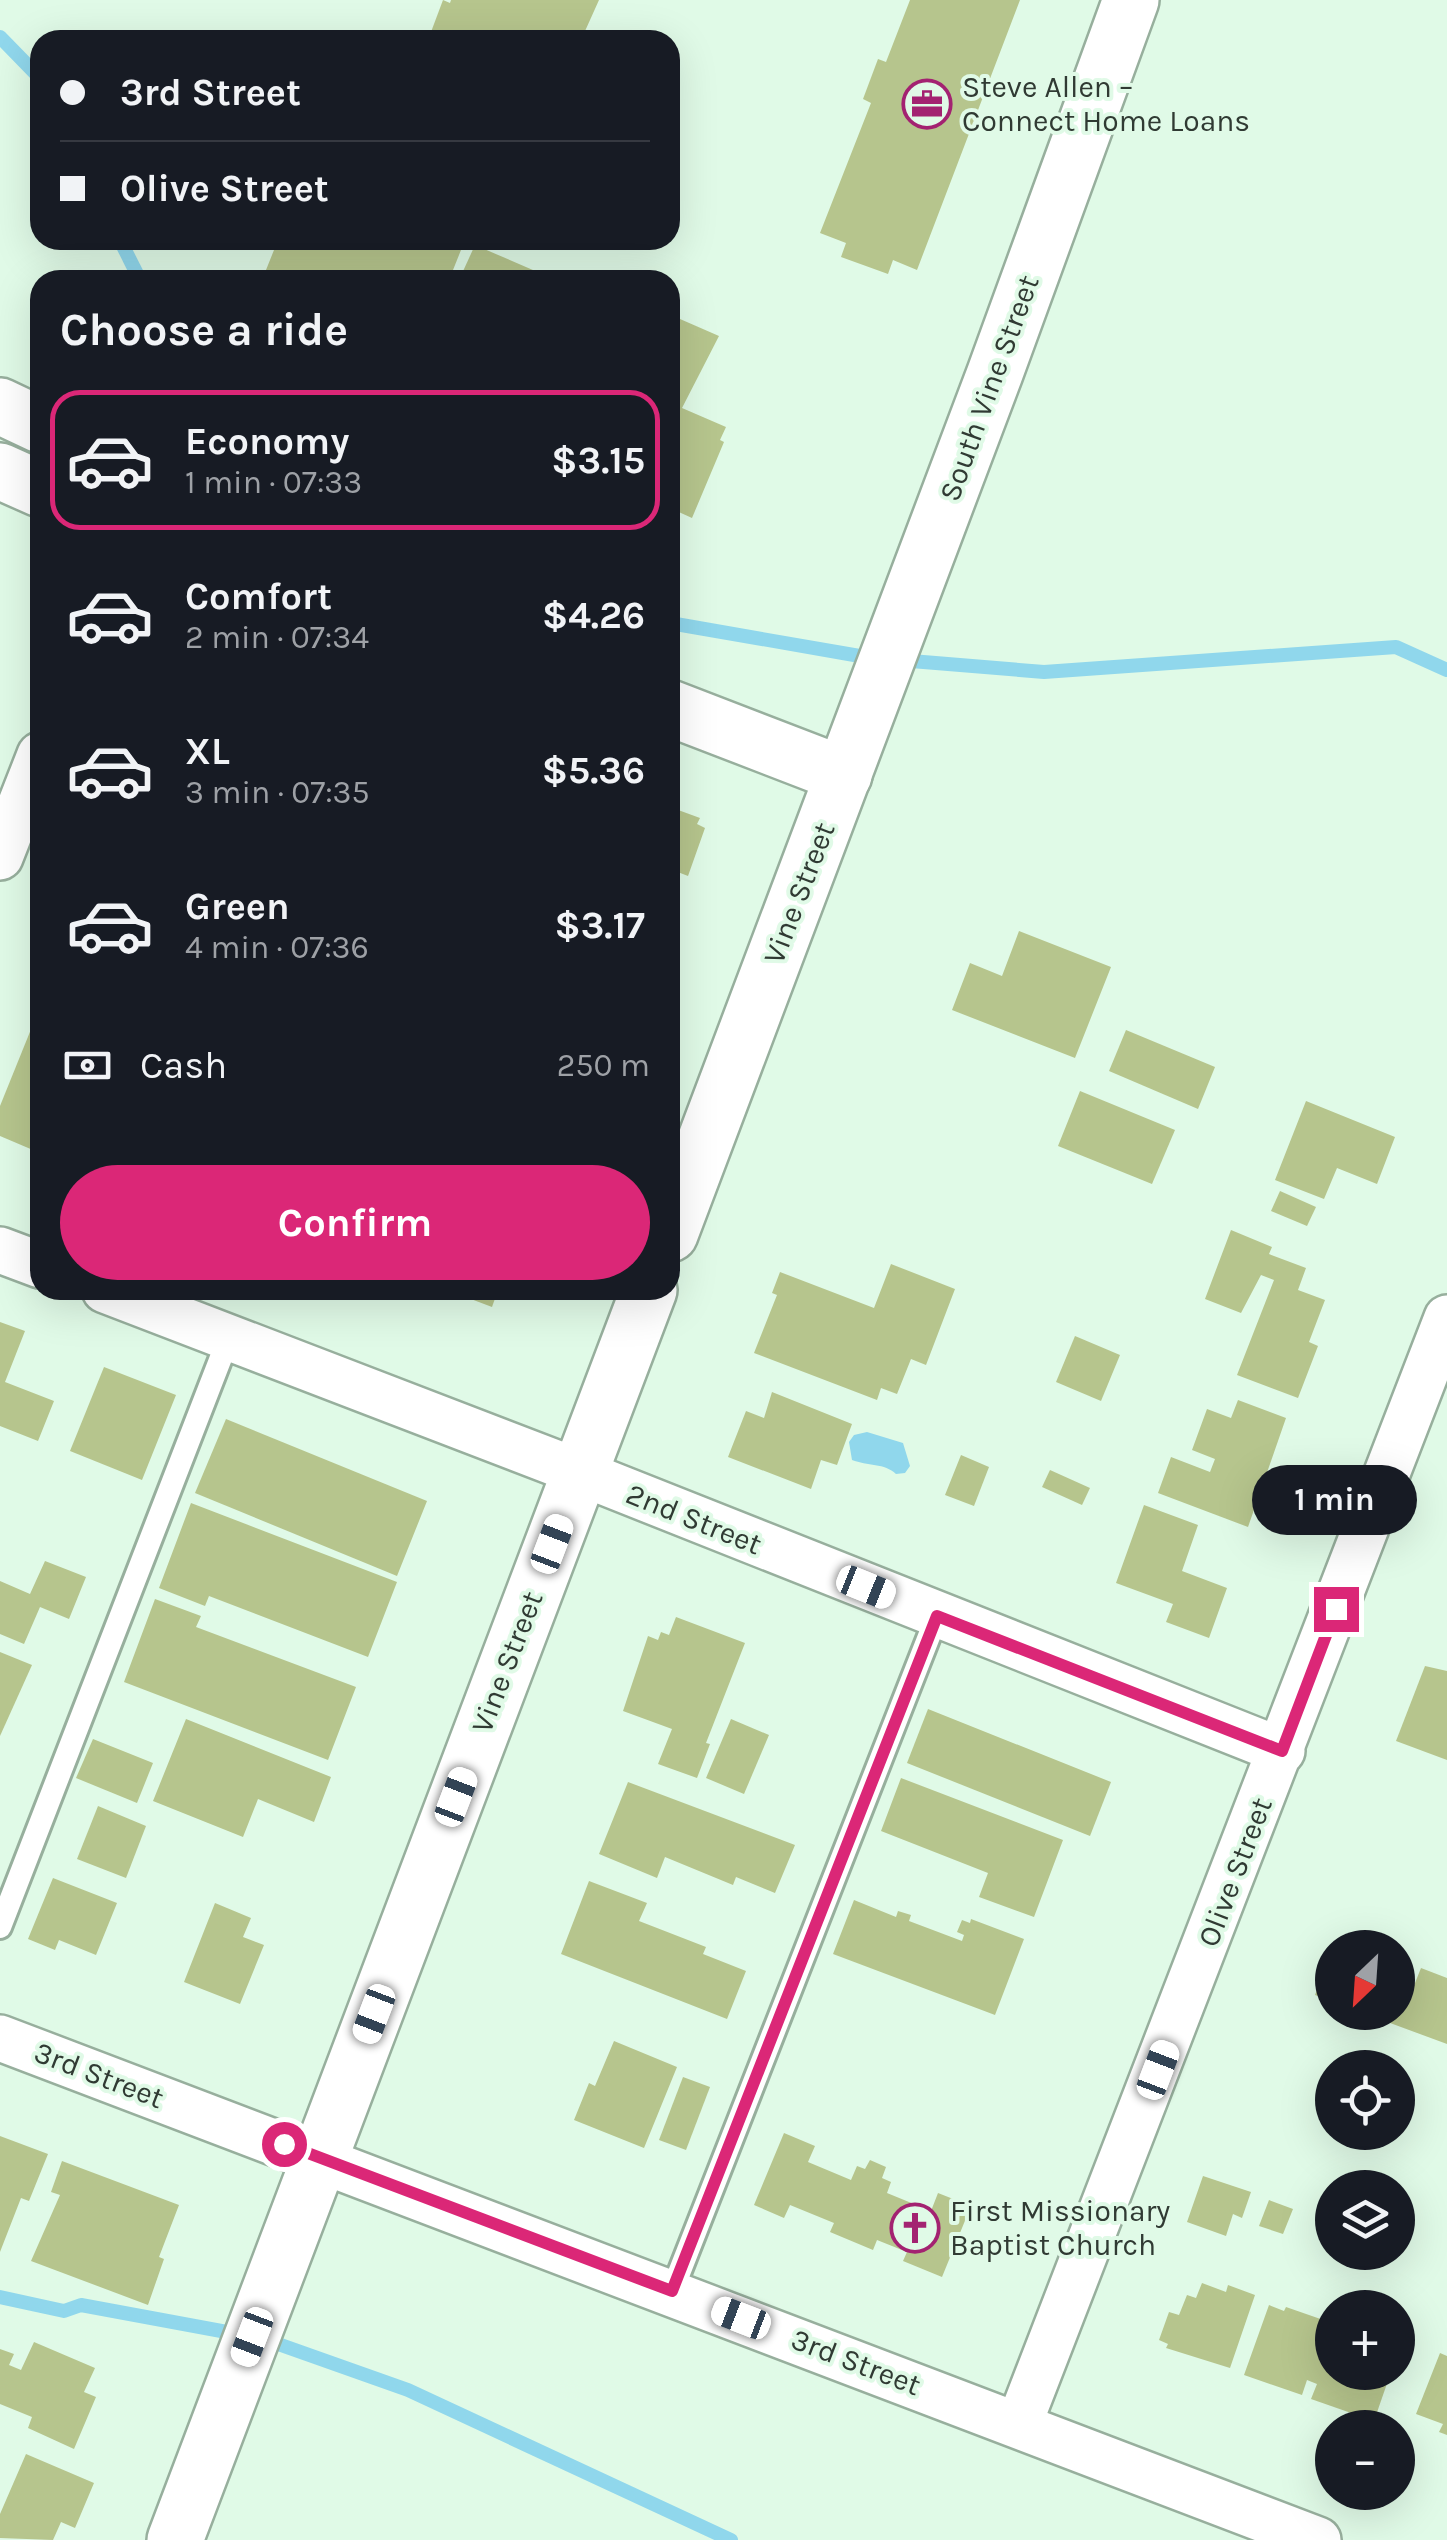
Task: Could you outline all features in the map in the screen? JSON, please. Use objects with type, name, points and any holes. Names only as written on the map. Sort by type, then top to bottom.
[{"type":"street","name":"South Vine Street","points":[[844,776],[1131,0]]},
{"type":"street","points":[[0,406],[30,420]]},
{"type":"street","points":[[0,471],[30,484]]},
{"type":"street","points":[[680,712],[844,776]]},
{"type":"street","name":"Vine Street","points":[[680,1208],[844,776]]},
{"type":"street","points":[[0,856],[30,780]]},
{"type":"street","points":[[0,1250],[30,1261]]},
{"type":"street","name":"2nd Street","points":[[131,1300],[579,1472],[1282,1751]]},
{"type":"street","name":"Vine Street","points":[[175,2540],[645,1300]]},
{"type":"street","name":"Olive Street","points":[[1019,2424],[1446,1322]]},
{"type":"street","name":"3rd Street","points":[[0,2038],[1318,2540]]},
{"type":"lane","points":[[0,1927],[229,1338]]},
{"type":"lane","points":[[672,2291],[937,1616]]},
{"type":"water","points":[[867,1432],[903,1443],[910,1466],[905,1473],[896,1474],[852,1460],[849,1442],[854,1435]]},
{"type":"building","points":[[443,0],[599,0],[586,30],[432,30]]},
{"type":"building","points":[[910,0],[1020,0],[917,270],[893,260],[888,274],[841,257],[846,243],[820,233],[871,103],[863,99],[878,59],[886,62]]},
{"type":"building","points":[[274,250],[461,250],[453,270],[266,270]]},
{"type":"building","points":[[473,250],[487,250],[533,270],[464,270]]},
{"type":"building","points":[[680,319],[719,336],[682,408],[726,427],[720,440],[724,442],[692,518],[680,513]]},
{"type":"building","points":[[680,811],[700,818],[697,824],[705,828],[688,876],[680,873]]},
{"type":"building","points":[[1019,931],[1111,967],[1075,1058],[952,1010],[970,963],[1002,976]]},
{"type":"building","points":[[1126,1030],[1215,1067],[1198,1109],[1109,1071]]},
{"type":"building","points":[[30,1032],[30,1149],[0,1136],[0,1106]]},
{"type":"building","points":[[1080,1091],[1175,1130],[1152,1184],[1058,1146]]},
{"type":"building","points":[[1306,1101],[1395,1137],[1377,1184],[1337,1168],[1324,1199],[1275,1180]]},
{"type":"building","points":[[1280,1191],[1316,1207],[1307,1226],[1271,1211]]},
{"type":"building","points":[[1231,1230],[1272,1247],[1269,1254],[1306,1268],[1298,1290],[1325,1300],[1309,1342],[1318,1346],[1298,1398],[1237,1375],[1274,1280],[1261,1275],[1241,1313],[1205,1299]]},
{"type":"building","points":[[891,1264],[955,1289],[926,1365],[911,1359],[897,1394],[881,1388],[877,1400],[754,1353],[777,1295],[772,1293],[780,1272],[874,1308]]},
{"type":"building","points":[[473,1300],[494,1300],[492,1307]]},
{"type":"building","points":[[0,1322],[25,1331],[5,1382],[54,1401],[38,1441],[0,1426]]},
{"type":"building","points":[[1075,1336],[1120,1355],[1101,1401],[1056,1382]]},
{"type":"building","points":[[104,1367],[176,1395],[142,1480],[70,1451]]},
{"type":"building","points":[[772,1392],[852,1424],[837,1465],[821,1460],[811,1489],[728,1457],[746,1411],[764,1418]]},
{"type":"building","points":[[1238,1400],[1286,1418],[1248,1527],[1158,1493],[1171,1457],[1210,1472],[1215,1459],[1192,1450],[1207,1409],[1231,1418]]},
{"type":"building","points":[[226,1419],[427,1501],[397,1576],[195,1493]]},
{"type":"building","points":[[961,1455],[989,1467],[974,1506],[945,1495]]},
{"type":"building","points":[[1050,1470],[1090,1488],[1082,1505],[1042,1487]]},
{"type":"building","points":[[191,1503],[397,1582],[368,1657],[209,1596],[205,1606],[159,1588]]},
{"type":"building","points":[[1144,1505],[1198,1525],[1182,1571],[1227,1588],[1209,1638],[1166,1622],[1173,1604],[1116,1583]]},
{"type":"building","points":[[45,1561],[86,1577],[69,1619],[40,1607],[24,1644],[0,1634],[0,1581],[30,1594]]},
{"type":"building","points":[[155,1599],[201,1616],[196,1627],[356,1687],[328,1760],[124,1682]]},
{"type":"building","points":[[676,1617],[745,1643],[706,1743],[710,1744],[697,1778],[658,1764],[672,1729],[623,1711],[648,1636],[658,1640],[661,1632],[669,1635]]},
{"type":"building","points":[[0,1652],[32,1665],[0,1736]]},
{"type":"building","points":[[1425,1666],[1447,1671],[1447,1760],[1396,1741]]},
{"type":"building","points":[[928,1709],[1111,1782],[1090,1836],[907,1763]]},
{"type":"building","points":[[186,1719],[331,1777],[314,1822],[258,1799],[243,1837],[153,1801]]},
{"type":"building","points":[[731,1719],[769,1735],[744,1794],[706,1778]]},
{"type":"building","points":[[93,1739],[153,1763],[137,1803],[76,1778]]},
{"type":"building","points":[[901,1778],[1063,1840],[1034,1917],[979,1897],[988,1873],[881,1831]]},
{"type":"building","points":[[628,1782],[795,1845],[775,1893],[736,1877],[733,1885],[665,1857],[657,1878],[599,1854]]},
{"type":"building","points":[[98,1806],[146,1826],[126,1878],[77,1859]]},
{"type":"building","points":[[53,1878],[117,1903],[96,1955],[59,1940],[55,1950],[28,1939]]},
{"type":"building","points":[[589,1881],[647,1903],[639,1921],[706,1947],[703,1954],[746,1971],[727,2019],[561,1954]]},
{"type":"building","points":[[854,1900],[896,1917],[898,1911],[911,1915],[909,1921],[962,1941],[964,1935],[957,1932],[962,1920],[970,1923],[971,1919],[1024,1939],[995,2015],[833,1954]]},
{"type":"building","points":[[215,1903],[251,1918],[243,1937],[264,1945],[240,2004],[184,1982]]},
{"type":"building","points":[[1421,1968],[1447,1978],[1447,2044],[1409,2030],[1415,2030],[1415,1983]]},
{"type":"building","points":[[614,2041],[677,2067],[644,2148],[574,2120],[589,2083],[595,2086]]},
{"type":"building","points":[[683,2077],[710,2087],[686,2150],[659,2140]]},
{"type":"building","points":[[784,2133],[815,2146],[808,2162],[851,2180],[857,2166],[865,2169],[870,2160],[886,2167],[882,2178],[891,2182],[887,2193],[931,2211],[938,2193],[971,2206],[942,2277],[903,2261],[907,2252],[877,2240],[873,2250],[830,2232],[834,2223],[790,2205],[784,2218],[754,2205]]},
{"type":"building","points":[[0,2136],[48,2154],[29,2201],[21,2198],[0,2252]]},
{"type":"building","points":[[62,2161],[179,2205],[159,2257],[164,2259],[148,2305],[31,2261],[60,2195],[51,2192]]},
{"type":"building","points":[[1203,2176],[1251,2192],[1242,2218],[1233,2214],[1226,2236],[1187,2222]]},
{"type":"building","points":[[1269,2200],[1293,2209],[1283,2234],[1259,2226]]},
{"type":"building","points":[[1202,2283],[1226,2292],[1228,2285],[1255,2295],[1230,2368],[1166,2348],[1168,2344],[1159,2340],[1169,2312],[1179,2315],[1187,2295],[1196,2298]]},
{"type":"building","points":[[1269,2305],[1315,2317],[1315,2383],[1307,2380],[1302,2395],[1244,2375]]},
{"type":"building","points":[[34,2342],[95,2368],[84,2392],[96,2397],[74,2449],[28,2428],[32,2417],[0,2404],[0,2349],[14,2354],[9,2365],[21,2370]]},
{"type":"building","points":[[1440,2353],[1447,2356],[1447,2435],[1439,2432],[1443,2424],[1416,2414]]},
{"type":"building","points":[[1315,2389],[1385,2390],[1378,2410],[1342,2410],[1311,2399]]},
{"type":"building","points":[[26,2454],[94,2483],[75,2528],[61,2522],[53,2540],[0,2538],[0,2514]]},
{"type":"waterway","points":[[0,37],[30,68]]},
{"type":"waterway","points":[[125,250],[135,270]]},
{"type":"waterway","points":[[680,625],[877,659]]},
{"type":"waterway","points":[[899,660],[1044,672],[1396,647],[1447,670]]},
{"type":"waterway","points":[[0,2297],[64,2311],[81,2305],[243,2335]]},
{"type":"waterway","points":[[264,2339],[408,2390],[731,2540]]},
{"type":"place","name":"Steve Allen – Connect Home Loans","points":[[927,104]]},
{"type":"place","name":"First Missionary Baptist Church","points":[[915,2228]]},
{"type":"route","points":[[284,2144],[672,2291],[937,1616],[1282,1751],[1336,1609]]}]
